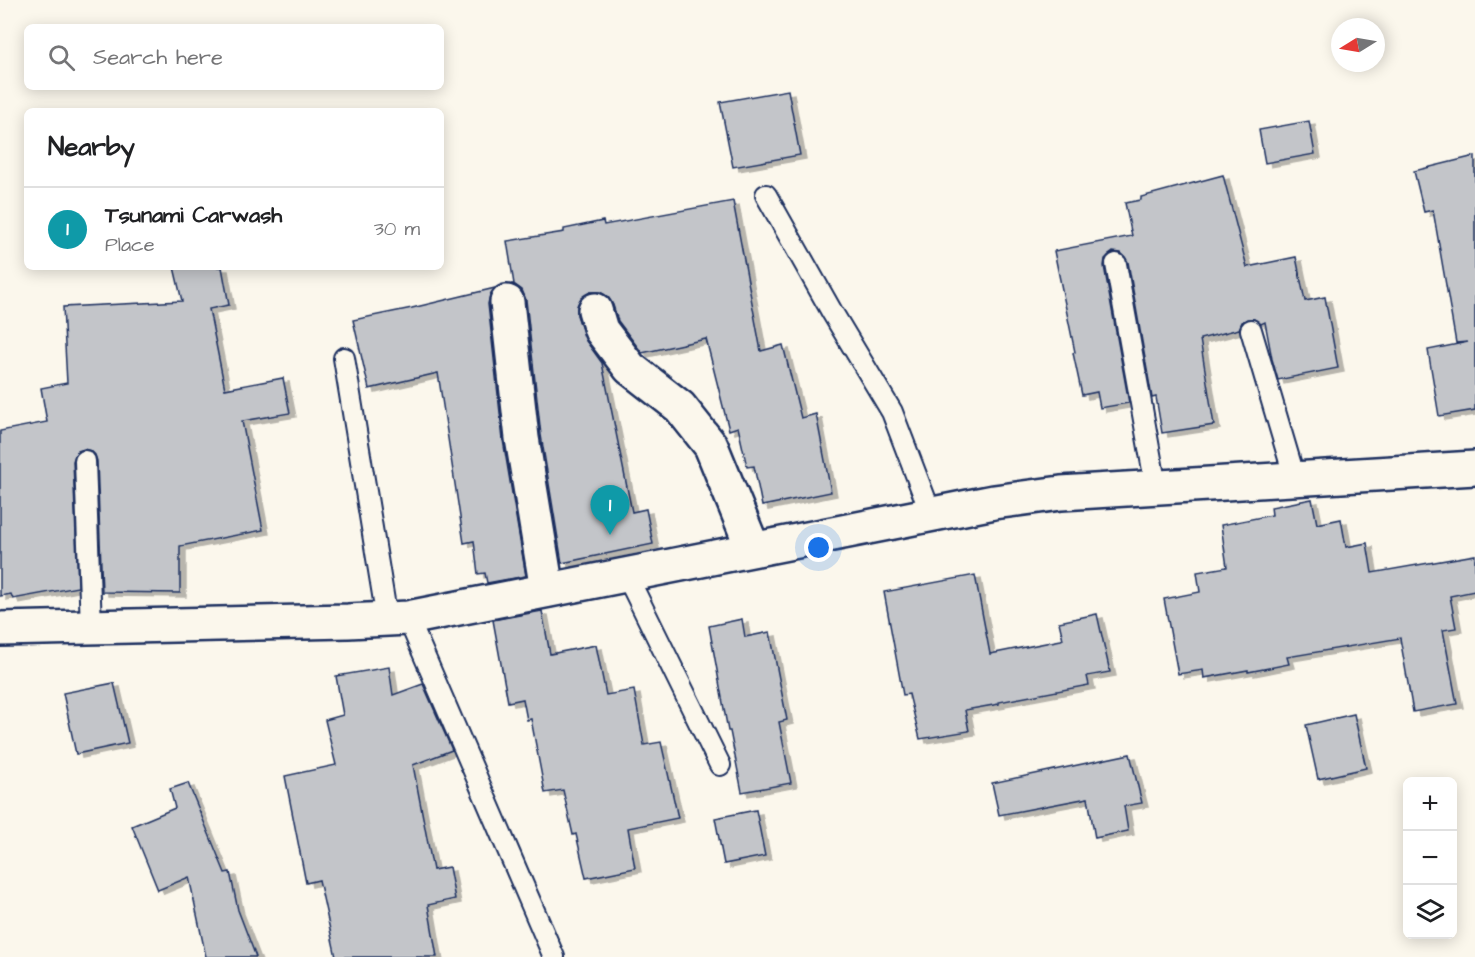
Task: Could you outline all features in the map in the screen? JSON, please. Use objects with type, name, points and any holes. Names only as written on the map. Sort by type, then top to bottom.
[{"type":"street","points":[[507,302],[522,438],[547,590]]},
{"type":"street","points":[[595,310],[601,330],[630,368],[680,407],[711,446],[753,549]]},
{"type":"street","points":[[0,629],[398,618],[994,502],[1061,493],[1475,468]]},
{"type":"lane","points":[[766,195],[892,412],[931,514]]},
{"type":"lane","points":[[1116,264],[1156,488]]},
{"type":"lane","points":[[1251,330],[1294,479]]},
{"type":"lane","points":[[344,358],[398,618],[554,957]]},
{"type":"lane","points":[[86,461],[91,627]]},
{"type":"lane","points":[[626,574],[720,765]]},
{"type":"building","points":[[788,90],[800,155],[733,167],[720,102]]},
{"type":"building","points":[[1309,121],[1315,154],[1265,163],[1259,130]]},
{"type":"building","points":[[1475,156],[1475,410],[1439,416],[1428,350],[1468,342],[1456,343],[1433,210],[1424,212],[1414,171]]},
{"type":"building","points":[[1223,175],[1247,267],[1296,257],[1305,301],[1325,297],[1338,368],[1278,380],[1265,322],[1261,324],[1254,319],[1247,319],[1242,322],[1239,329],[1200,339],[1214,425],[1162,433],[1156,397],[1152,398],[1128,262],[1121,253],[1113,252],[1105,259],[1104,266],[1129,403],[1100,408],[1097,392],[1082,395],[1054,251],[1132,236],[1125,203]]},
{"type":"building","points":[[733,201],[761,351],[783,345],[801,418],[816,414],[831,492],[762,506],[754,466],[747,467],[738,427],[729,430],[706,339],[642,353],[618,321],[608,297],[600,292],[590,292],[581,298],[577,306],[577,315],[586,341],[602,363],[632,512],[646,509],[653,544],[562,563],[541,435],[526,300],[522,290],[511,284],[514,284],[507,241],[564,232],[564,229],[603,221],[604,225]]},
{"type":"building","points":[[175,270],[223,270],[229,305],[209,309],[225,389],[283,378],[290,413],[242,421],[263,530],[180,546],[180,593],[102,592],[97,461],[91,451],[84,449],[78,451],[73,461],[78,587],[13,599],[11,594],[0,596],[0,431],[47,422],[41,388],[67,383],[63,307],[182,301]]},
{"type":"building","points":[[495,288],[488,304],[503,440],[526,576],[487,583],[485,573],[478,574],[474,541],[464,543],[438,373],[369,389],[353,320]]},
{"type":"building","points":[[1312,499],[1317,524],[1341,519],[1346,547],[1367,543],[1372,573],[1475,555],[1475,591],[1450,596],[1456,628],[1443,630],[1457,704],[1413,712],[1400,638],[1287,657],[1289,664],[1248,672],[1248,670],[1204,678],[1203,670],[1178,674],[1164,599],[1200,592],[1197,572],[1227,567],[1221,525],[1272,515],[1271,507]]},
{"type":"building","points":[[975,575],[990,654],[1061,640],[1063,639],[1059,622],[1097,614],[1110,672],[1087,676],[1089,685],[965,710],[969,731],[920,739],[909,694],[903,695],[884,592]]},
{"type":"building","points":[[542,611],[550,654],[596,645],[606,695],[634,690],[644,745],[661,742],[678,818],[628,828],[635,868],[586,878],[563,790],[545,793],[531,719],[527,720],[523,699],[508,702],[493,620]]},
{"type":"building","points":[[742,619],[745,637],[770,632],[787,720],[779,722],[791,783],[742,792],[730,731],[728,731],[709,626]]},
{"type":"building","points":[[389,667],[393,695],[423,684],[452,750],[413,765],[433,870],[449,867],[455,899],[428,905],[437,957],[336,957],[319,880],[306,883],[285,776],[336,765],[325,720],[343,715],[336,676]]},
{"type":"building","points":[[114,683],[128,743],[76,754],[63,693]]},
{"type":"building","points":[[1354,714],[1366,768],[1318,779],[1306,725]]},
{"type":"building","points":[[1130,754],[1142,803],[1124,806],[1128,831],[1095,838],[1088,798],[999,815],[992,783]]},
{"type":"building","points":[[188,783],[225,873],[230,872],[238,910],[256,957],[206,957],[189,877],[158,890],[132,826],[175,808],[170,789]]},
{"type":"building","points":[[756,810],[765,856],[724,864],[715,818]]},
{"type":"place","name":"Tsunami Carwash","points":[[610,535]]}]
